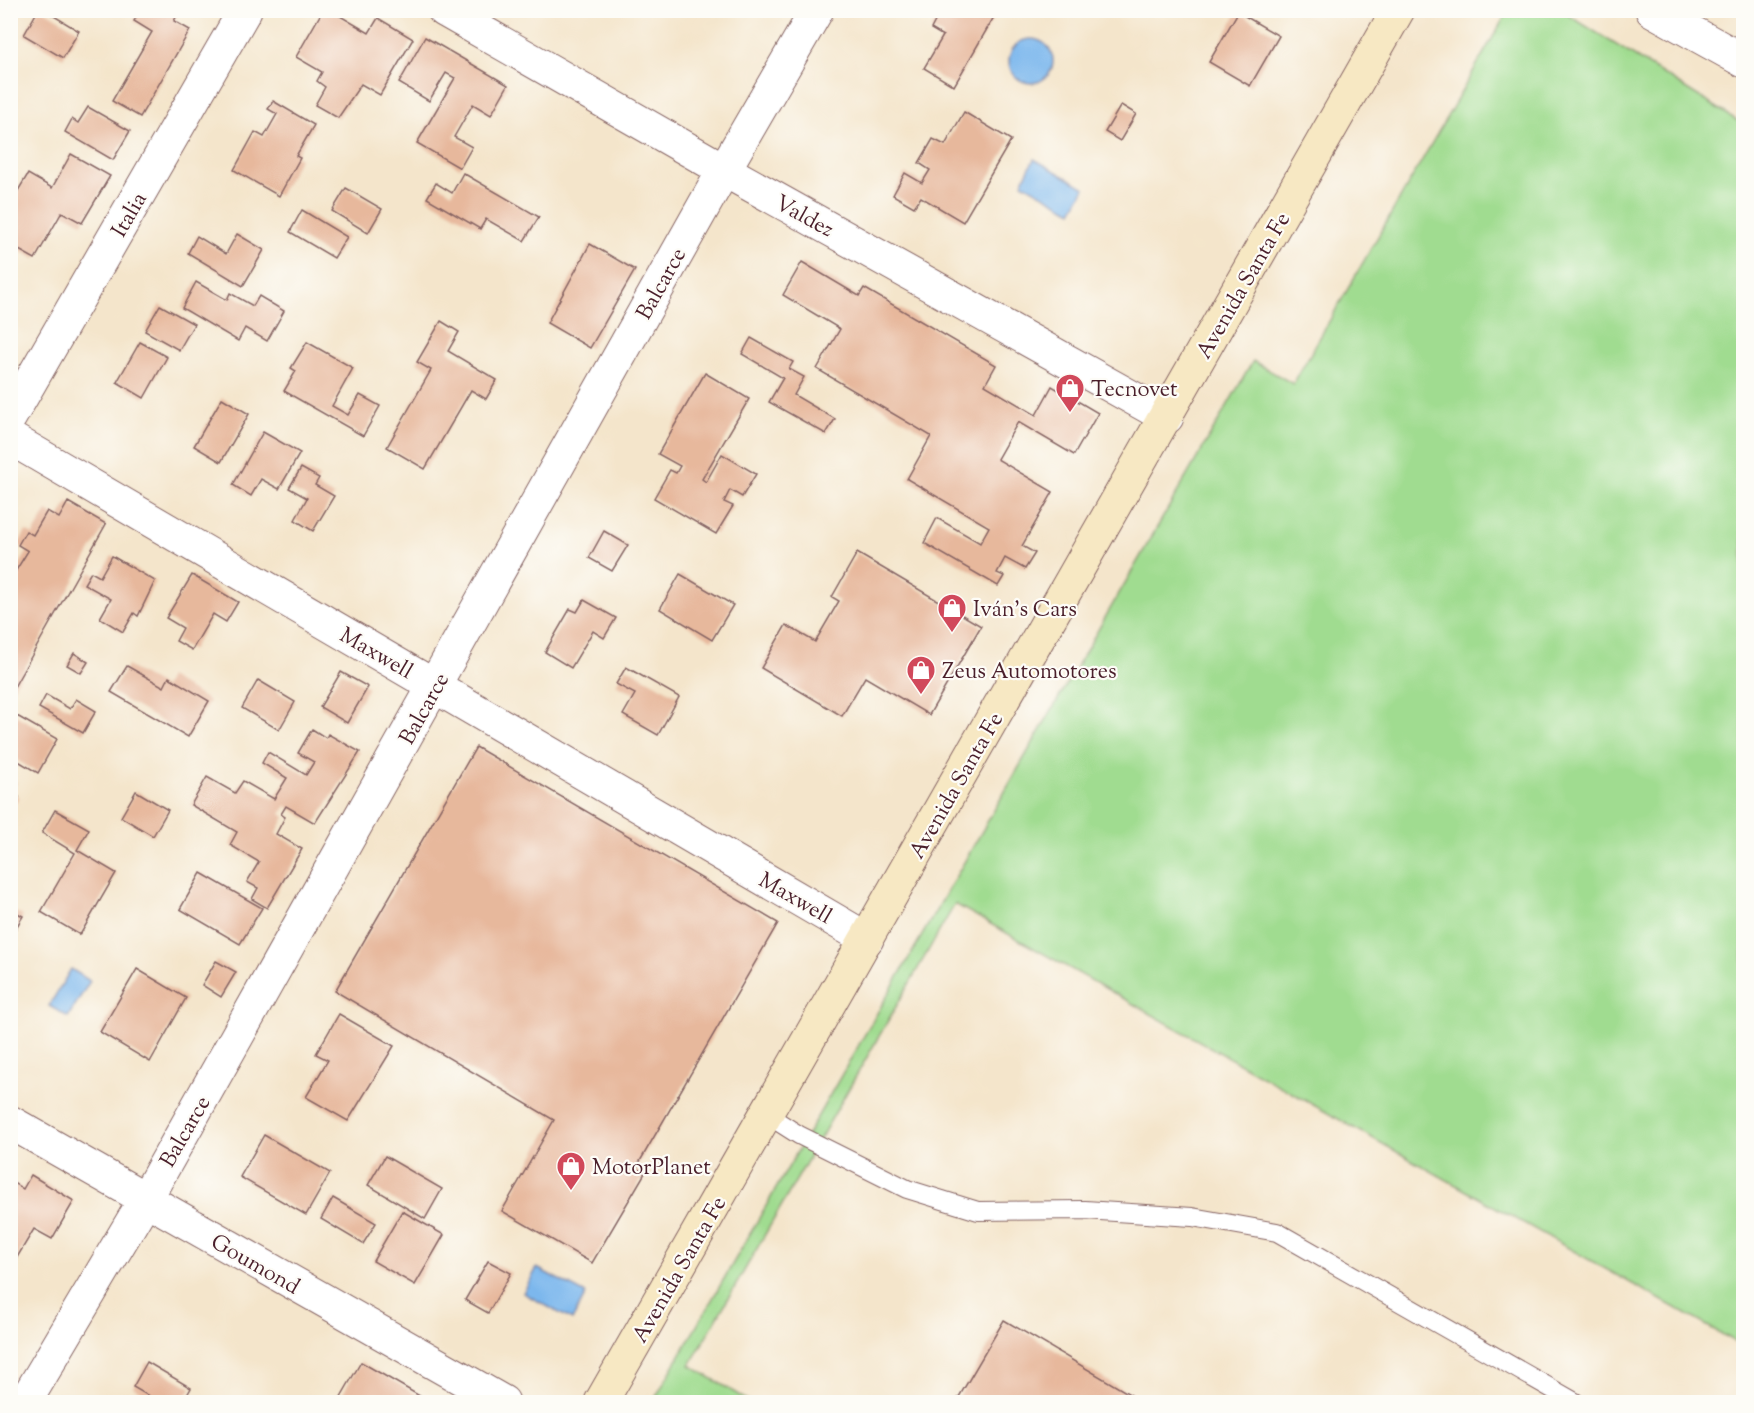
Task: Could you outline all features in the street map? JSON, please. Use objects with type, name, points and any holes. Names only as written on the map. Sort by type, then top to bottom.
[{"type":"main road","name":"Avenida Santa Fe","points":[[601,1402],[1398,10]]},
{"type":"street","name":"Italia","points":[[10,417],[245,10]]},
{"type":"street","name":"Valdez","points":[[444,10],[724,170],[1167,417]]},
{"type":"street","name":"Balcarce","points":[[25,1402],[145,1200],[724,170],[817,10]]},
{"type":"street","points":[[1652,10],[1743,61]]},
{"type":"street","name":"Maxwell","points":[[10,438],[867,939]]},
{"type":"street","name":"Goumond","points":[[10,1122],[503,1402]]},
{"type":"lane","points":[[766,1114],[799,1135],[907,1189],[978,1211],[1085,1210],[1192,1216],[1277,1232],[1575,1402]]},
{"type":"green space","points":[[1508,11],[1562,11],[1743,124],[1743,1346],[955,904],[690,1365],[750,1402],[653,1402],[1253,361],[1293,384]]},
{"type":"water","points":[[1031,39],[1040,40],[1047,45],[1052,52],[1052,70],[1047,77],[1040,82],[1031,83],[1022,82],[1015,77],[1010,70],[1009,61],[1010,52],[1015,45],[1022,40]]},
{"type":"water","points":[[1034,159],[1085,188],[1072,211],[1022,183]]},
{"type":"water","points":[[71,969],[90,981],[68,1017],[49,1006]]},
{"type":"water","points":[[537,1268],[586,1294],[572,1320],[523,1293]]},
{"type":"building","points":[[38,10],[44,10],[79,31],[63,58],[24,35]]},
{"type":"building","points":[[140,10],[180,10],[174,21],[190,30],[140,117],[112,101],[152,32],[134,21]]},
{"type":"building","points":[[323,10],[330,10],[369,33],[378,18],[413,39],[380,95],[361,84],[338,118],[315,105],[325,87],[317,81],[322,72],[296,57]]},
{"type":"building","points":[[941,10],[998,10],[954,86],[924,68],[943,36],[931,29]]},
{"type":"building","points":[[1238,12],[1279,36],[1250,86],[1209,62]]},
{"type":"building","points":[[425,37],[508,85],[491,115],[473,104],[454,137],[472,147],[460,168],[417,143],[455,78],[446,73],[429,101],[399,83]]},
{"type":"building","points":[[273,101],[314,125],[296,156],[300,158],[279,196],[234,170],[255,132],[264,137],[277,114],[268,109]]},
{"type":"building","points":[[1121,105],[1136,114],[1120,141],[1105,132]]},
{"type":"building","points":[[88,107],[130,131],[113,160],[65,132],[72,119],[78,123]]},
{"type":"building","points":[[964,112],[1011,140],[963,222],[921,197],[914,207],[893,195],[905,173],[922,183],[930,170],[919,163],[933,139],[945,145]]},
{"type":"building","points":[[71,154],[110,176],[82,223],[62,212],[35,259],[10,245],[10,204],[28,174],[52,188]]},
{"type":"building","points":[[463,173],[539,217],[524,241],[486,219],[480,229],[427,198],[436,183],[452,193]]},
{"type":"building","points":[[346,188],[382,209],[368,233],[332,211]]},
{"type":"building","points":[[302,210],[347,237],[334,258],[290,232]]},
{"type":"building","points":[[237,234],[264,250],[243,286],[188,253],[197,236],[226,254]]},
{"type":"building","points":[[590,244],[635,270],[590,348],[547,323]]},
{"type":"building","points":[[802,262],[859,296],[864,288],[996,365],[985,385],[1036,415],[1052,386],[1098,413],[1074,455],[1018,422],[997,459],[1053,492],[1022,546],[1035,553],[1025,569],[1005,558],[997,573],[1004,576],[998,586],[924,543],[937,518],[980,543],[989,527],[907,479],[931,436],[817,369],[840,329],[783,295]]},
{"type":"building","points":[[196,282],[227,300],[230,293],[253,306],[259,296],[284,311],[267,341],[245,328],[238,341],[182,308]]},
{"type":"building","points":[[160,305],[194,324],[179,350],[145,331]]},
{"type":"building","points":[[441,321],[459,332],[448,351],[497,380],[486,399],[471,390],[425,469],[387,447],[431,370],[417,362]]},
{"type":"building","points":[[751,338],[793,362],[789,369],[804,377],[794,395],[835,419],[826,434],[769,402],[783,378],[742,354]]},
{"type":"building","points":[[140,342],[167,357],[144,398],[117,382]]},
{"type":"building","points":[[307,342],[353,368],[332,406],[348,415],[360,395],[380,406],[363,436],[284,391],[296,371],[291,368]]},
{"type":"building","points":[[705,373],[749,399],[702,479],[706,482],[722,454],[756,474],[742,497],[730,490],[724,502],[733,506],[716,534],[654,498],[670,470],[676,473],[680,466],[658,454]]},
{"type":"building","points":[[222,398],[249,414],[221,462],[194,446]]},
{"type":"building","points":[[263,432],[300,453],[279,489],[261,479],[251,496],[233,485]]},
{"type":"building","points":[[301,468],[319,478],[315,485],[334,496],[313,531],[295,520],[307,498],[289,488]]},
{"type":"building","points":[[68,502],[106,524],[10,694],[10,580],[28,551],[18,545],[26,531],[33,535],[47,511],[59,518]]},
{"type":"building","points":[[604,531],[628,545],[612,571],[589,558]]},
{"type":"building","points":[[857,553],[981,626],[929,715],[865,677],[842,716],[761,668],[786,625],[815,642],[839,601],[832,597]]},
{"type":"building","points":[[112,556],[155,581],[138,616],[134,613],[123,632],[100,618],[111,599],[84,584],[91,572],[100,577]]},
{"type":"building","points":[[680,574],[733,605],[712,640],[660,609]]},
{"type":"building","points":[[192,575],[238,602],[226,622],[213,614],[192,650],[176,641],[183,628],[166,618]]},
{"type":"building","points":[[584,600],[616,618],[604,638],[593,631],[571,668],[545,652],[570,609],[577,612]]},
{"type":"building","points":[[74,653],[88,662],[81,673],[67,665]]},
{"type":"building","points":[[127,666],[164,687],[169,677],[209,701],[188,737],[111,692]]},
{"type":"building","points":[[626,667],[679,697],[658,735],[623,715],[635,694],[616,684]]},
{"type":"building","points":[[341,672],[368,687],[347,723],[320,707]]},
{"type":"building","points":[[258,680],[295,702],[279,730],[242,708]]},
{"type":"building","points":[[46,695],[70,709],[76,699],[96,711],[83,733],[39,708]]},
{"type":"building","points":[[10,712],[57,739],[38,773],[10,756]]},
{"type":"building","points":[[312,729],[326,738],[328,734],[360,752],[315,823],[286,806],[281,814],[285,817],[276,834],[302,849],[267,908],[252,899],[258,888],[247,882],[259,862],[230,845],[237,832],[191,805],[207,777],[235,793],[243,781],[274,799],[287,778],[262,763],[268,752],[306,775],[314,762],[298,753]]},
{"type":"building","points":[[476,747],[778,923],[636,1168],[645,1173],[592,1263],[502,1211],[554,1120],[335,991]]},
{"type":"building","points":[[10,778],[17,782],[11,792],[19,797],[10,812]]},
{"type":"building","points":[[136,791],[168,810],[153,836],[121,817]]},
{"type":"building","points":[[55,810],[89,829],[77,850],[116,873],[80,935],[41,912],[75,853],[42,833]]},
{"type":"building","points":[[201,873],[262,908],[240,944],[180,909]]},
{"type":"building","points":[[10,909],[23,916],[10,938]]},
{"type":"building","points":[[216,961],[236,972],[221,997],[202,985]]},
{"type":"building","points":[[137,969],[186,998],[150,1062],[100,1032]]},
{"type":"building","points":[[339,1014],[394,1046],[348,1121],[306,1097],[328,1060],[316,1054]]},
{"type":"building","points":[[264,1135],[330,1173],[306,1215],[240,1177]]},
{"type":"building","points":[[385,1156],[442,1189],[425,1219],[368,1185]]},
{"type":"building","points":[[31,1175],[74,1201],[52,1239],[34,1229],[10,1269],[10,1181],[23,1189]]},
{"type":"building","points":[[333,1198],[376,1223],[363,1244],[321,1219]]},
{"type":"building","points":[[402,1211],[444,1235],[415,1285],[373,1261]]},
{"type":"building","points":[[488,1261],[511,1273],[488,1313],[465,1300]]},
{"type":"building","points":[[1004,1320],[1143,1402],[956,1402]]},
{"type":"building","points":[[147,1362],[191,1388],[183,1402],[159,1402],[133,1387]]},
{"type":"building","points":[[361,1362],[430,1402],[338,1402]]},
{"type":"place","name":"Tecnovet","points":[[1070,414]]},
{"type":"place","name":"Iván's Cars","points":[[952,634]]},
{"type":"place","name":"Zeus Automotores","points":[[921,696]]},
{"type":"place","name":"MotorPlanet","points":[[571,1192]]}]
